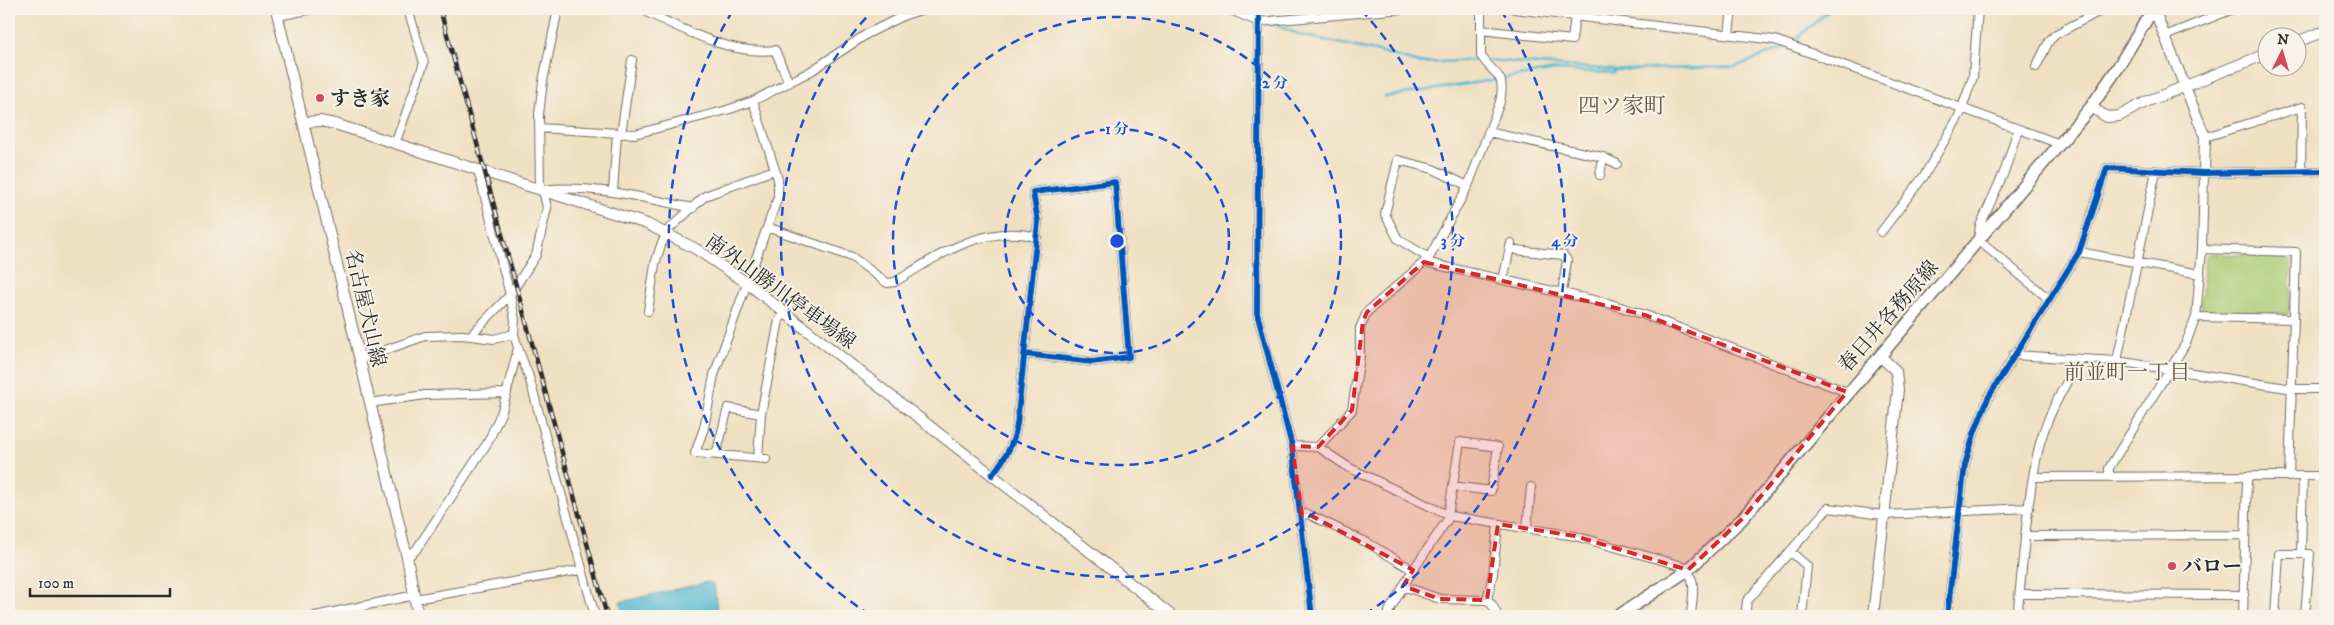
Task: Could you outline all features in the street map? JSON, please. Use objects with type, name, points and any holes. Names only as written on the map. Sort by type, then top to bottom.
[{"type":"main road","points":[[2153,9],[2204,136],[2204,173]]},
{"type":"main road","name":"春日井各務原線","points":[[1618,616],[1688,570],[1742,519],[2091,107],[2117,69],[2153,9]]},
{"type":"main road","name":"名古屋犬山線","points":[[277,12],[305,122],[418,616]]},
{"type":"main road","points":[[2306,38],[2325,31]]},
{"type":"main road","points":[[2091,107],[2107,117],[2119,116],[2148,101],[2256,58]]},
{"type":"main road","name":"南外山勝川停車場線","points":[[305,122],[320,121],[335,124],[542,189],[647,224],[696,249],[747,282],[1172,616]]},
{"type":"main road","points":[[1873,616],[1898,390],[1896,371],[1880,356]]},
{"type":"street","points":[[277,12],[313,9]]},
{"type":"street","points":[[395,144],[424,62],[408,9]]},
{"type":"street","points":[[471,335],[510,295],[536,255],[547,208],[542,189],[539,128],[543,81],[558,9]]},
{"type":"street","points":[[640,9],[702,38],[749,50],[763,52],[775,50],[789,83]]},
{"type":"street","points":[[539,128],[635,134],[726,110],[753,101],[789,83],[811,71],[867,34],[906,15],[926,9]]},
{"type":"street","points":[[1228,9],[1259,15],[1303,17],[1403,9]]},
{"type":"street","points":[[1302,9],[1303,17]]},
{"type":"street","points":[[1318,447],[1352,410],[1360,356],[1360,328],[1367,312],[1427,260],[1468,186],[1500,102],[1503,88],[1501,78],[1481,56],[1481,9]]},
{"type":"street","points":[[1514,9],[1775,40],[2060,144]]},
{"type":"street","points":[[1729,34],[1732,9]]},
{"type":"street","points":[[1881,232],[1924,176],[1962,108],[1973,77],[1978,9]]},
{"type":"street","points":[[2036,67],[2049,41],[2061,32],[2104,9]]},
{"type":"street","points":[[2165,36],[2221,11],[2233,9]]},
{"type":"street","points":[[1259,15],[1257,312],[1292,446],[1302,515],[1312,616]]},
{"type":"street","points":[[1481,30],[1572,40],[1575,16]]},
{"type":"street","points":[[613,191],[619,134],[632,60]]},
{"type":"street","points":[[753,101],[779,187],[778,198],[714,376],[704,428],[695,453],[762,458],[761,414],[779,320],[785,312]]},
{"type":"street","points":[[2204,136],[2302,107],[2301,171]]},
{"type":"street","points":[[2018,129],[2006,170],[1980,226],[1978,240],[2049,299]]},
{"type":"street","points":[[1488,132],[1602,158],[1616,164]]},
{"type":"street","points":[[1600,174],[1602,158]]},
{"type":"street","points":[[1468,186],[1433,169],[1398,160],[1385,214],[1398,239],[1427,260],[1645,315],[1848,392]]},
{"type":"street","points":[[1947,616],[1965,464],[1975,431],[1988,398],[2013,355],[2079,252],[2107,168],[2204,173],[2325,171]]},
{"type":"street","points":[[478,170],[516,320],[514,334],[529,377],[595,616]]},
{"type":"street","points":[[648,311],[655,264],[666,234],[705,196],[774,170]]},
{"type":"street","points":[[2117,361],[2156,171]]},
{"type":"street","points":[[2109,477],[2109,468],[2186,343],[2196,316],[2202,249],[2204,173]]},
{"type":"street","points":[[992,475],[1008,454],[1018,426],[1036,237],[1038,222],[1033,192],[1116,182],[1129,357],[1092,362],[1025,354]]},
{"type":"street","points":[[542,189],[613,191],[693,208]]},
{"type":"street","points":[[767,227],[852,257],[887,283],[895,282],[945,251],[982,238],[1004,234],[1025,234],[1036,237]]},
{"type":"street","points":[[1503,280],[1514,247],[1563,255],[1567,260],[1562,293]]},
{"type":"street","points":[[2202,249],[2296,252],[2290,477]]},
{"type":"street","points":[[2079,252],[2200,274]]},
{"type":"street","points":[[2196,316],[2294,319]]},
{"type":"street","points":[[360,359],[425,336],[471,335],[494,339],[514,334]]},
{"type":"street","points":[[406,557],[416,550],[488,442],[502,412],[518,348]]},
{"type":"street","points":[[2013,355],[2117,361],[2171,368],[2293,389],[2325,389]]},
{"type":"street","points":[[2017,616],[2033,477],[2041,442],[2056,401],[2079,360]]},
{"type":"street","points":[[370,403],[425,395],[507,393]]},
{"type":"street","points":[[716,455],[728,408],[761,414]]},
{"type":"street","points":[[1388,615],[1403,586],[1449,516],[1453,486],[1460,442],[1498,448],[1491,491],[1453,486]]},
{"type":"street","points":[[1292,446],[1318,447],[1348,467],[1449,516],[1575,536],[1688,570],[1693,576],[1691,616]]},
{"type":"street","points":[[2301,554],[2303,476]]},
{"type":"street","points":[[2033,477],[2247,478],[2325,476]]},
{"type":"street","points":[[2243,616],[2247,478]]},
{"type":"street","points":[[1527,528],[1532,487]]},
{"type":"street","points":[[1745,616],[1747,601],[1828,508],[1883,514],[2029,508]]},
{"type":"street","points":[[1302,515],[1308,514],[1358,540],[1368,543],[1413,570]]},
{"type":"street","points":[[1487,600],[1494,574],[1498,524]]},
{"type":"street","points":[[2026,536],[2245,535]]},
{"type":"street","points":[[1790,552],[1807,566],[1802,616]]},
{"type":"street","points":[[2275,616],[2279,554],[2310,554],[2305,616]]},
{"type":"street","points":[[315,616],[415,597],[581,570]]},
{"type":"street","points":[[1403,586],[1418,593],[1440,599],[1487,600],[1491,603],[1498,616]]},
{"type":"street","points":[[2020,594],[2244,595]]},
{"type":"highlighted area","points":[[1424,262],[1645,315],[1847,392],[1742,519],[1688,570],[1575,536],[1498,524],[1487,600],[1440,599],[1403,586],[1413,570],[1308,514],[1302,515],[1292,446],[1318,447],[1352,410],[1363,321],[1367,312]]},
{"type":"green space","points":[[2208,254],[2289,256],[2291,258],[2290,312],[2287,315],[2204,313],[2201,310],[2205,257]]},
{"type":"water","points":[[708,582],[714,584],[718,616],[625,616],[620,602]]},
{"type":"waterway","points":[[1237,9],[1258,18]]},
{"type":"waterway","points":[[1791,43],[1831,9]]},
{"type":"waterway","points":[[1272,24],[1301,35],[1384,53],[1419,63],[1481,60]]},
{"type":"waterway","points":[[1487,60],[1615,70],[1735,67],[1786,47]]},
{"type":"waterway","points":[[1385,97],[1556,70],[1613,73],[1615,70]]},
{"type":"railway","points":[[440,9],[607,616]]},
{"type":"cycle path","points":[[1259,9],[1257,313],[1292,446],[1312,616]]},
{"type":"cycle path","points":[[1947,616],[1965,464],[1975,431],[1988,398],[2079,252],[2107,168],[2204,173],[2325,171]]},
{"type":"cycle path","points":[[992,475],[1010,447],[1016,431],[1038,222],[1033,192],[1115,182],[1129,357],[1092,362],[1025,354]]},
{"type":"place","name":"すき家","points":[[320,98]]},
{"type":"place","name":"バロー","points":[[2172,566]]},
{"type":"district","name":"四ツ家町","points":[[1622,105]]},
{"type":"district","name":"前並町一丁目","points":[[2127,372]]}]
